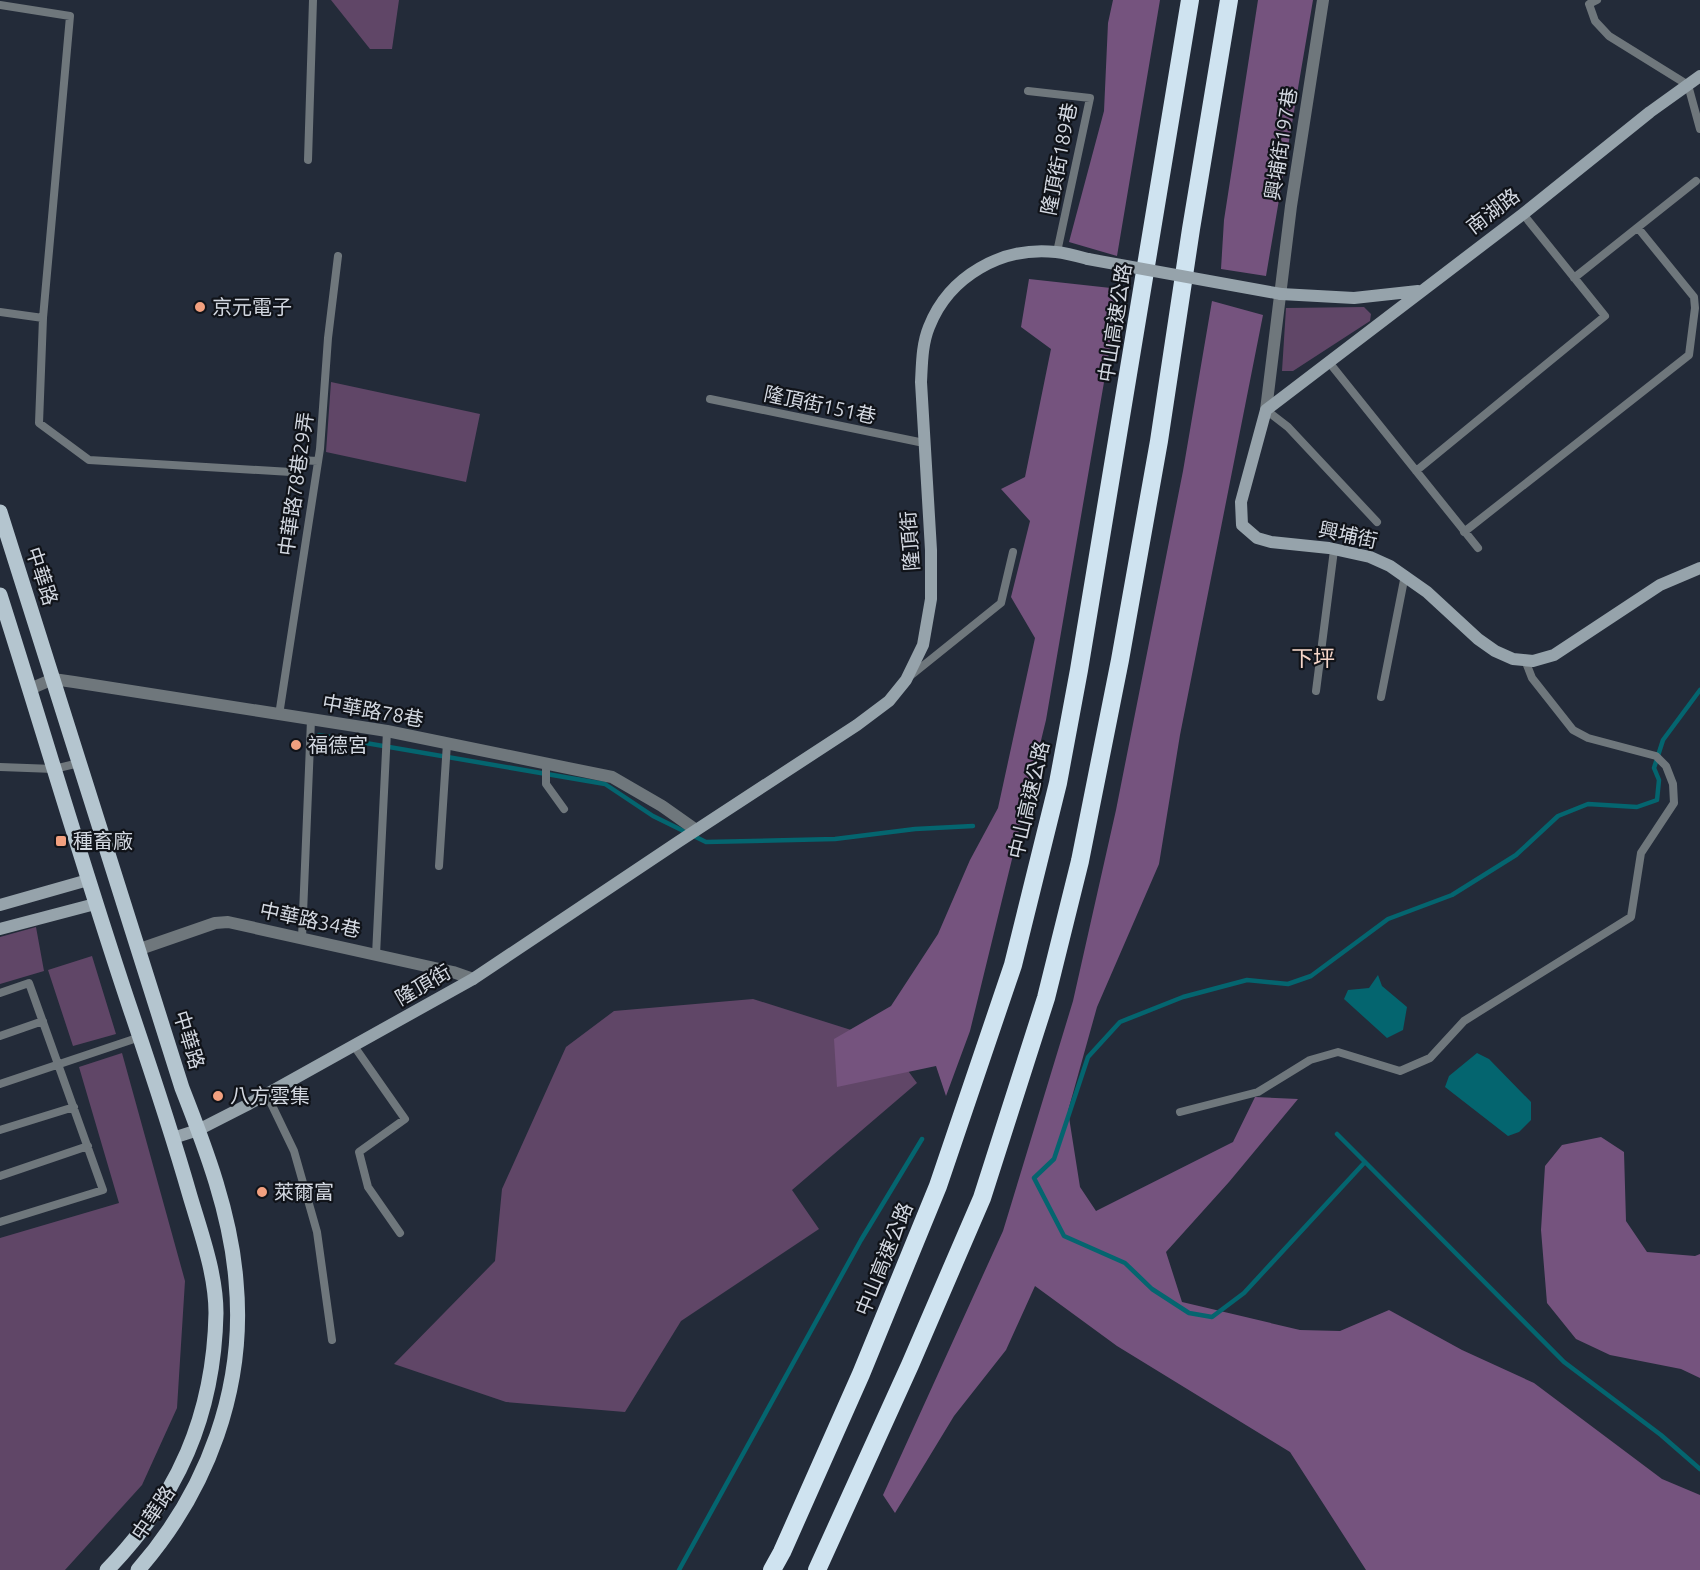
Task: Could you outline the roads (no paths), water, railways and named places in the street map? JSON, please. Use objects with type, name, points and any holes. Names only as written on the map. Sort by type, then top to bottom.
[{"type":"highway","name":"中山高速公路","points":[[772,1570],[861,1374],[938,1186],[1013,965],[1058,783],[1079,670],[1190,0]]},
{"type":"highway","points":[[817,1570],[910,1365],[982,1198],[1046,998],[1080,861],[1120,660],[1159,441],[1229,0]]},
{"type":"main road","name":"中華路","points":[[0,512],[140,949],[182,1088],[222,1206],[236,1279],[235,1369],[213,1447],[199,1480],[174,1523],[138,1570]]},
{"type":"main road","name":"中華路","points":[[0,595],[95,904],[173,1138],[198,1220],[214,1288],[216,1311],[211,1365],[202,1410],[191,1445],[170,1491],[135,1541],[107,1570]]},
{"type":"street","name":"興埔街197巷","points":[[1281,294],[1291,206],[1323,0]]},
{"type":"street","name":"南湖路","points":[[1266,410],[1419,291],[1523,214],[1650,112],[1700,76]]},
{"type":"street","name":"隆頂街","points":[[173,1138],[198,1130],[267,1095],[473,979],[857,725],[889,701],[906,680],[923,645],[931,599],[931,550],[921,382],[922,354],[928,328],[939,305],[962,281],[991,261],[1011,254],[1030,251],[1057,252],[1281,294]]},
{"type":"street","points":[[1281,294],[1353,298],[1419,291]]},
{"type":"street","name":"興埔街","points":[[1281,294],[1266,410],[1241,502],[1242,525],[1257,538],[1370,557],[1390,566],[1427,591],[1495,651],[1513,659],[1525,660],[1554,655],[1660,585],[1700,568]]},
{"type":"street","points":[[30,689],[53,679]]},
{"type":"street","name":"中華路78巷","points":[[53,679],[387,731],[612,777],[662,806],[696,830]]},
{"type":"street","points":[[0,905],[88,880]]},
{"type":"street","points":[[0,929],[95,904]]},
{"type":"street","name":"中華路34巷","points":[[140,949],[215,923],[228,922],[453,972],[473,979]]},
{"type":"lane","points":[[308,160],[313,0]]},
{"type":"lane","points":[[1597,0],[1589,4],[1595,21],[1609,36],[1688,85],[1700,129]]},
{"type":"lane","points":[[0,6],[70,16],[44,318],[39,423],[89,460],[291,472],[298,460],[318,462]]},
{"type":"lane","name":"隆頂街189巷","points":[[1028,91],[1090,98],[1057,252]]},
{"type":"lane","points":[[1574,278],[1696,181]]},
{"type":"lane","points":[[1416,471],[1605,316],[1523,214]]},
{"type":"lane","points":[[1464,531],[1689,355],[1695,308],[1694,297],[1638,228]]},
{"type":"lane","name":"中華路78巷29弄","points":[[279,715],[318,462],[328,338],[338,256]]},
{"type":"lane","points":[[0,312],[44,318]]},
{"type":"lane","points":[[1328,362],[1478,548]]},
{"type":"lane","name":"隆頂街151巷","points":[[710,399],[924,443]]},
{"type":"lane","points":[[1266,410],[1288,427],[1377,522]]},
{"type":"lane","points":[[1316,691],[1334,550]]},
{"type":"lane","points":[[906,680],[1001,603],[1013,552]]},
{"type":"lane","points":[[1381,697],[1405,575]]},
{"type":"lane","points":[[1180,1112],[1258,1092],[1310,1060],[1338,1052],[1400,1071],[1430,1058],[1464,1021],[1631,917],[1641,853],[1674,803],[1673,784],[1666,766],[1656,756],[1588,738],[1573,730],[1532,678],[1525,660]]},
{"type":"lane","points":[[302,938],[311,720]]},
{"type":"lane","points":[[376,955],[387,731]]},
{"type":"lane","points":[[439,866],[447,745]]},
{"type":"lane","points":[[0,767],[54,769],[79,763]]},
{"type":"lane","points":[[546,764],[546,784],[564,809]]},
{"type":"lane","points":[[0,993],[29,983],[103,1190],[0,1221]]},
{"type":"lane","points":[[0,1036],[43,1021]]},
{"type":"lane","points":[[0,1084],[140,1037]]},
{"type":"lane","points":[[354,1046],[405,1119],[359,1152],[368,1187],[400,1233]]},
{"type":"lane","points":[[267,1095],[294,1151],[317,1232],[332,1340]]},
{"type":"lane","points":[[0,1130],[74,1107]]},
{"type":"lane","points":[[0,1176],[88,1146]]},
{"type":"water","points":[[1378,975],[1382,986],[1407,1007],[1403,1030],[1387,1038],[1344,999],[1348,990],[1369,988]]},
{"type":"water","points":[[1477,1053],[1489,1059],[1531,1102],[1531,1120],[1519,1132],[1508,1136],[1445,1087],[1449,1076]]},
{"type":"waterway","points":[[1700,690],[1663,740],[1654,768],[1659,780],[1657,800],[1637,807],[1588,804],[1558,816],[1516,855],[1452,895],[1388,919],[1311,976],[1288,984],[1247,980],[1183,997],[1120,1022],[1088,1057],[1054,1159],[1034,1178],[1064,1236],[1125,1263],[1152,1289],[1189,1313],[1212,1317],[1244,1293],[1365,1162],[1564,1362],[1661,1435],[1700,1469]]},
{"type":"waterway","points":[[319,735],[605,784],[653,816],[706,842],[835,839],[915,829],[973,826]]},
{"type":"waterway","points":[[1337,1134],[1365,1162]]},
{"type":"waterway","points":[[679,1570],[861,1240],[922,1139]]},
{"type":"place","name":"京元電子","points":[[200,307]]},
{"type":"place","name":"福德宮","points":[[296,745]]},
{"type":"place","name":"種畜廠","points":[[61,841]]},
{"type":"place","name":"八方雲集","points":[[218,1096]]},
{"type":"place","name":"萊爾富","points":[[262,1192]]},
{"type":"district","name":"下坪","points":[[1313,658]]}]
